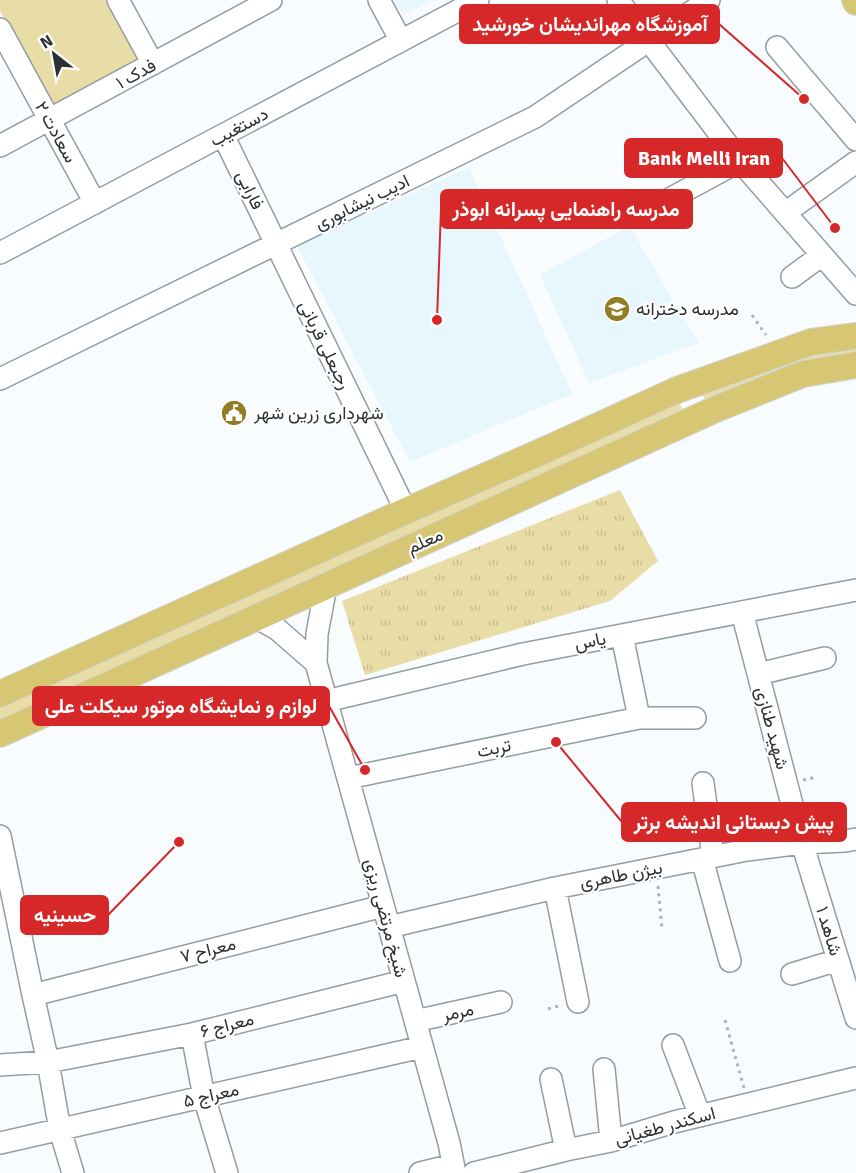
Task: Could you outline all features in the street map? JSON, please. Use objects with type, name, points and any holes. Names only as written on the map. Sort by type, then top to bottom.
[{"type":"main road","name":"معلم","points":[[0,694],[686,386],[811,342],[856,336]]},
{"type":"main road","name":"معلم","points":[[0,734],[699,416],[803,374],[856,365]]},
{"type":"main road","points":[[686,386],[699,416]]},
{"type":"street","points":[[118,0],[153,64]]},
{"type":"street","name":"فدک ۱","points":[[0,146],[271,0]]},
{"type":"street","points":[[379,0],[401,41]]},
{"type":"street","name":"دستغیب","points":[[0,253],[478,0]]},
{"type":"street","points":[[618,0],[740,161],[856,294]]},
{"type":"street","name":"ادیب نیشابوری","points":[[0,379],[535,117],[709,0]]},
{"type":"street","name":"سعادت ۲","points":[[3,42],[50,120],[95,203]]},
{"type":"street","points":[[777,47],[856,140]]},
{"type":"street","name":"فارابی","points":[[223,135],[276,244]]},
{"type":"street","points":[[638,216],[740,161]]},
{"type":"street","points":[[785,213],[854,170]]},
{"type":"street","name":"رجبعلی قربانی","points":[[276,244],[406,512]]},
{"type":"street","points":[[792,277],[822,255]]},
{"type":"street","name":"شیخ مرتضی ریزی","points":[[326,586],[317,634],[316,663],[449,1143],[454,1169]]},
{"type":"street","name":"یاس","points":[[326,701],[524,654],[856,590]]},
{"type":"street","name":"شهید طنازی","points":[[742,612],[758,674],[765,738],[802,843]]},
{"type":"street","points":[[257,618],[277,629],[316,663]]},
{"type":"street","points":[[622,635],[639,718]]},
{"type":"street","points":[[758,674],[825,657]]},
{"type":"street","name":"تربت","points":[[348,778],[639,718],[695,718]]},
{"type":"street","points":[[703,783],[707,858],[730,961]]},
{"type":"street","points":[[0,836],[48,1062],[60,1130],[73,1173]]},
{"type":"street","name":"بیژن طاهری","points":[[389,927],[555,888],[747,850],[856,839]]},
{"type":"street","name":"شاهد ۱","points":[[802,843],[856,1018]]},
{"type":"street","points":[[555,888],[578,1002]]},
{"type":"street","name":"معراح ۷","points":[[33,994],[383,906]]},
{"type":"street","points":[[792,974],[838,960]]},
{"type":"street","name":"معراج ۶","points":[[0,1065],[48,1062],[192,1034],[404,981]]},
{"type":"street","name":"مرمر","points":[[415,1021],[501,1002]]},
{"type":"street","points":[[192,1034],[204,1097],[227,1173]]},
{"type":"street","points":[[673,1045],[700,1116]]},
{"type":"street","name":"معراج ۵","points":[[0,1143],[422,1047]]},
{"type":"street","points":[[604,1069],[611,1141]]},
{"type":"street","name":"اسکندر طغیانی","points":[[474,1173],[611,1141],[700,1116],[856,1078]]},
{"type":"street","points":[[551,1079],[566,1150]]},
{"type":"street","points":[[420,1173],[454,1169]]},
{"type":"path","points":[[657,868],[662,929]]},
{"type":"path","points":[[725,1020],[748,1104]]},
{"type":"shaded area","points":[[395,0],[433,0],[403,15]]},
{"type":"shaded area","points":[[469,167],[572,394],[410,462],[297,246]]},
{"type":"shaded area","name":"مدرسه دخترانه","points":[[629,226],[699,343],[589,383],[540,275]]},
{"type":"green space","points":[[0,0],[107,0],[139,61],[53,106],[0,11]]},
{"type":"green space","points":[[856,342],[856,352],[788,370],[704,399],[701,388],[817,350]]},
{"type":"green space","points":[[679,400],[682,409],[0,723],[0,708]]},
{"type":"green space","points":[[620,490],[658,561],[610,601],[365,675],[342,601]]},
{"type":"place","name":"آموزشگاه مهراندیشان خورشید","points":[[804,99]]},
{"type":"place","name":"Bank Melli Iran","points":[[835,228]]},
{"type":"place","name":"مدرسه دخترانه","points":[[617,309]]},
{"type":"place","name":"مدرسه راهنمایی پسرانه ابوذر","points":[[437,320]]},
{"type":"place","name":"شهرداری زرین شهر","points":[[234,413]]},
{"type":"place","name":"پیش دبستانی اندیشه برتر","points":[[556,742]]},
{"type":"place","name":"لوازم و نمایشگاه موتور سیکلت علی","points":[[365,770]]},
{"type":"place","name":"حسینیه","points":[[179,842]]}]
